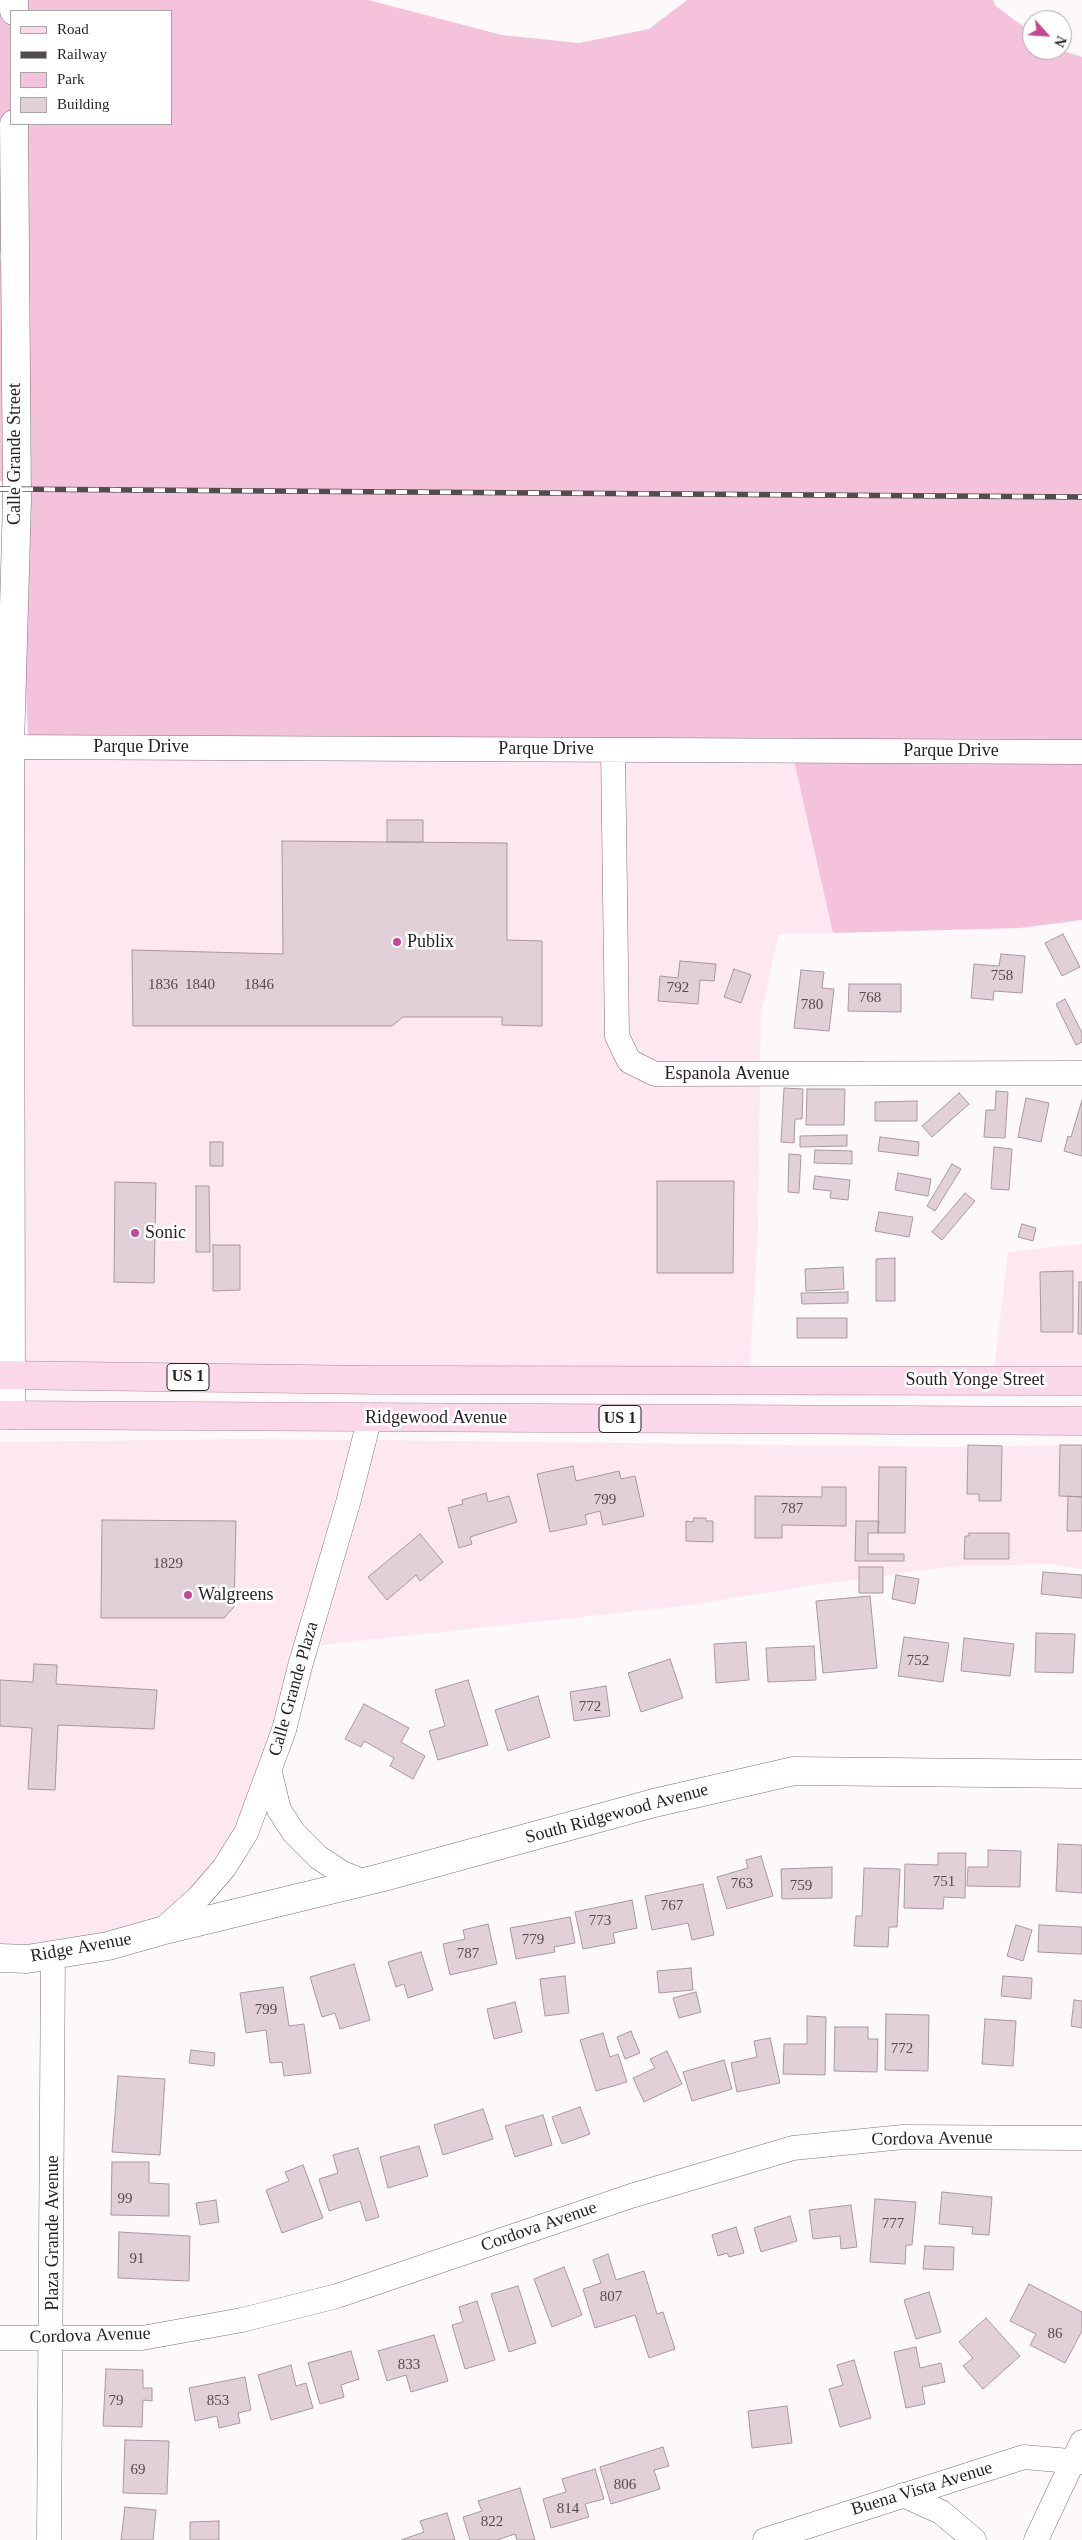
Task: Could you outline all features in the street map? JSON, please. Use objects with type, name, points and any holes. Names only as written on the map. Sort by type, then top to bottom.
[{"type":"main road","name":"US 1","points":[[5,1375],[376,1380],[754,1379]]},
{"type":"main road","name":"South Yonge Street","points":[[754,1379],[1082,1380]]},
{"type":"main road","points":[[702,1419],[729,1406],[754,1379]]},
{"type":"main road","name":"Ridgewood Avenue","points":[[5,1415],[1082,1421]]},
{"type":"street","name":"Calle Grande Street","points":[[5,1415],[5,747],[17,500],[14,125]]},
{"type":"street","name":"Parque Drive","points":[[5,747],[1082,752]]},
{"type":"street","name":"Espanola Avenue","points":[[613,750],[617,1036],[629,1062],[654,1074],[1082,1073]]},
{"type":"street","name":"Calle Grande Plaza","points":[[161,1931],[198,1898],[224,1868],[246,1833],[270,1773],[284,1730],[300,1666],[348,1503],[370,1418]]},
{"type":"street","name":"South Ridgewood Avenue","points":[[161,1931],[365,1882],[654,1803],[794,1770],[1082,1774]]},
{"type":"street","points":[[270,1773],[279,1810],[294,1834],[318,1856],[342,1873],[365,1882]]},
{"type":"street","name":"Ridge Avenue","points":[[0,1958],[27,1959],[54,1956],[108,1946],[161,1931]]},
{"type":"street","name":"Plaza Grande Avenue","points":[[49,2540],[54,1956]]},
{"type":"street","name":"Cordova Avenue","points":[[0,2338],[142,2338],[242,2320],[337,2296],[632,2196],[793,2148],[903,2137],[1082,2138]]},
{"type":"street","points":[[1036,2540],[1079,2455]]},
{"type":"street","name":"Buena Vista Avenue","points":[[765,2540],[1024,2457],[1079,2455]]},
{"type":"street","points":[[903,2495],[941,2512],[974,2540]]},
{"type":"shaded area","points":[[21,758],[602,760],[606,1040],[619,1065],[760,1084],[758,1230],[750,1365],[747,1369],[22,1365]]},
{"type":"shaded area","points":[[625,760],[794,761],[833,933],[779,934],[761,1014],[760,1063],[656,1063],[638,1054],[628,1035]]},
{"type":"shaded area","points":[[1082,1244],[1082,1370],[994,1370],[1008,1252]]},
{"type":"shaded area","points":[[240,1439],[352,1440],[273,1726],[260,1764],[256,1764],[258,1772],[236,1828],[214,1861],[189,1890],[154,1921],[52,1945],[0,1948],[0,1442]]},
{"type":"shaded area","points":[[376,1440],[953,1447],[1082,1445],[1082,1569],[1049,1564],[947,1567],[808,1586],[683,1606],[320,1645],[302,1710],[312,1670],[360,1507]]},
{"type":"green space","points":[[0,0],[14,0],[10,10],[10,125],[15,252],[0,252]]},
{"type":"green space","points":[[26,0],[368,0],[502,35],[579,43],[649,29],[687,0],[993,0],[996,6],[1022,26],[1022,60],[1072,60],[1072,54],[1082,57],[1082,742],[28,736],[23,631],[26,125],[172,125],[172,10],[26,10]]},
{"type":"green space","points":[[0,261],[3,261],[5,481],[0,481]]},
{"type":"green space","points":[[794,761],[1082,763],[1082,920],[1020,928],[833,933]]},
{"type":"building","points":[[387,820],[423,820],[423,842],[387,842]]},
{"type":"building","points":[[282,841],[507,843],[507,940],[542,941],[542,1026],[502,1025],[502,1017],[403,1017],[392,1026],[133,1026],[132,950],[283,954]]},
{"type":"building","points":[[1063,934],[1080,967],[1062,976],[1045,943]]},
{"type":"building","points":[[1001,954],[1025,956],[1022,993],[994,991],[993,1000],[971,998],[974,964],[999,966]]},
{"type":"building","points":[[680,961],[716,964],[714,981],[700,980],[698,1004],[658,1001],[660,976],[678,978]]},
{"type":"building","points":[[734,969],[751,975],[741,1003],[724,997]]},
{"type":"building","points":[[801,970],[824,972],[822,988],[834,989],[829,1031],[794,1028]]},
{"type":"building","points":[[849,984],[901,984],[901,1012],[848,1011]]},
{"type":"building","points":[[1065,999],[1082,1033],[1082,1042],[1076,1045],[1056,1004]]},
{"type":"building","points":[[784,1088],[803,1089],[802,1119],[795,1119],[794,1143],[781,1142]]},
{"type":"building","points":[[807,1089],[845,1089],[844,1125],[806,1125]]},
{"type":"building","points":[[996,1091],[1008,1092],[1005,1138],[984,1137],[986,1110],[995,1110]]},
{"type":"building","points":[[959,1093],[969,1104],[932,1137],[922,1126]]},
{"type":"building","points":[[1026,1098],[1049,1103],[1041,1142],[1018,1137]]},
{"type":"building","points":[[1082,1100],[1082,1156],[1064,1151],[1068,1136],[1071,1137]]},
{"type":"building","points":[[917,1101],[917,1121],[875,1121],[875,1102]]},
{"type":"building","points":[[847,1135],[847,1146],[800,1147],[800,1136]]},
{"type":"building","points":[[880,1137],[919,1142],[918,1156],[878,1151]]},
{"type":"building","points":[[210,1142],[223,1142],[223,1166],[210,1166]]},
{"type":"building","points":[[994,1147],[1012,1149],[1009,1190],[991,1189]]},
{"type":"building","points":[[815,1150],[852,1151],[852,1164],[814,1163]]},
{"type":"building","points":[[789,1154],[801,1155],[799,1193],[788,1192]]},
{"type":"building","points":[[952,1164],[961,1169],[935,1211],[927,1206]]},
{"type":"building","points":[[898,1173],[931,1179],[928,1196],[895,1190]]},
{"type":"building","points":[[815,1176],[850,1180],[848,1200],[830,1198],[831,1191],[813,1189]]},
{"type":"building","points":[[657,1181],[734,1181],[733,1273],[657,1273]]},
{"type":"building","name":"Sonic","points":[[115,1182],[156,1183],[154,1283],[114,1282]]},
{"type":"building","points":[[196,1186],[209,1186],[210,1252],[196,1252]]},
{"type":"building","points":[[965,1193],[975,1201],[942,1240],[932,1232]]},
{"type":"building","points":[[879,1212],[913,1217],[909,1237],[875,1231]]},
{"type":"building","points":[[1022,1224],[1036,1228],[1033,1241],[1018,1237]]},
{"type":"building","points":[[213,1245],[240,1245],[240,1290],[213,1291]]},
{"type":"building","points":[[895,1258],[895,1301],[876,1301],[876,1259]]},
{"type":"building","points":[[843,1267],[844,1289],[806,1291],[805,1269]]},
{"type":"building","points":[[1073,1271],[1073,1332],[1041,1332],[1040,1272]]},
{"type":"building","points":[[1079,1282],[1082,1282],[1082,1334],[1078,1334]]},
{"type":"building","points":[[848,1292],[848,1303],[802,1304],[801,1293]]},
{"type":"building","points":[[797,1318],[847,1318],[847,1338],[797,1338]]},
{"type":"building","points":[[968,1445],[1002,1446],[1001,1501],[979,1501],[979,1494],[967,1494]]},
{"type":"building","points":[[1060,1445],[1082,1445],[1082,1497],[1059,1496]]},
{"type":"building","points":[[573,1466],[576,1481],[619,1471],[621,1479],[635,1476],[644,1516],[603,1525],[600,1511],[585,1515],[587,1524],[550,1532],[537,1474]]},
{"type":"building","points":[[879,1467],[906,1467],[905,1533],[878,1533]]},
{"type":"building","points":[[822,1487],[846,1487],[846,1526],[782,1525],[782,1538],[755,1538],[755,1496],[822,1497]]},
{"type":"building","points":[[486,1493],[488,1502],[509,1496],[517,1522],[470,1537],[472,1544],[459,1548],[448,1508],[463,1504],[462,1500]]},
{"type":"building","points":[[1068,1496],[1082,1497],[1082,1531],[1067,1531]]},
{"type":"building","points":[[694,1518],[706,1518],[706,1521],[713,1521],[713,1542],[686,1541],[686,1521],[693,1522]]},
{"type":"building","name":"Walgreens","points":[[102,1520],[236,1521],[234,1607],[224,1618],[101,1618]]},
{"type":"building","points":[[856,1521],[879,1521],[878,1533],[868,1533],[868,1554],[904,1554],[904,1561],[855,1561]]},
{"type":"building","points":[[969,1533],[1009,1533],[1009,1559],[964,1559],[965,1536],[969,1536]]},
{"type":"building","points":[[420,1534],[443,1562],[420,1581],[416,1575],[387,1600],[368,1577]]},
{"type":"building","points":[[859,1567],[883,1567],[883,1593],[859,1593]]},
{"type":"building","points":[[1043,1572],[1082,1575],[1082,1598],[1041,1594]]},
{"type":"building","points":[[896,1575],[919,1579],[915,1604],[892,1599]]},
{"type":"building","points":[[870,1596],[877,1668],[823,1673],[816,1601]]},
{"type":"building","points":[[1036,1633],[1075,1634],[1073,1673],[1035,1672]]},
{"type":"building","points":[[904,1637],[949,1643],[943,1682],[898,1676]]},
{"type":"building","points":[[964,1638],[1014,1644],[1010,1676],[961,1671]]},
{"type":"building","points":[[746,1642],[749,1680],[716,1683],[714,1644]]},
{"type":"building","points":[[814,1646],[816,1680],[768,1682],[766,1648]]},
{"type":"building","points":[[670,1659],[683,1698],[641,1712],[628,1673]]},
{"type":"building","points":[[34,1664],[57,1665],[56,1684],[157,1690],[154,1729],[58,1725],[55,1790],[28,1789],[32,1728],[0,1726],[0,1680],[33,1682]]},
{"type":"building","points":[[468,1680],[488,1745],[438,1760],[429,1731],[445,1726],[435,1690]]},
{"type":"building","points":[[606,1686],[610,1716],[574,1721],[570,1692]]},
{"type":"building","points":[[538,1696],[550,1737],[508,1751],[495,1710]]},
{"type":"building","points":[[364,1704],[409,1728],[401,1742],[425,1756],[413,1779],[390,1766],[394,1758],[364,1741],[361,1747],[345,1739]]},
{"type":"building","points":[[1058,1844],[1082,1845],[1082,1893],[1056,1891]]},
{"type":"building","points":[[988,1850],[1021,1851],[1020,1887],[967,1886],[968,1867],[988,1867]]},
{"type":"building","points":[[938,1853],[966,1853],[965,1898],[944,1897],[943,1909],[904,1908],[905,1864],[938,1865]]},
{"type":"building","points":[[761,1856],[773,1896],[727,1909],[717,1877],[748,1868],[746,1860]]},
{"type":"building","points":[[832,1867],[832,1898],[782,1899],[781,1869]]},
{"type":"building","points":[[864,1868],[900,1869],[897,1927],[889,1927],[888,1947],[854,1946],[856,1916],[862,1916]]},
{"type":"building","points":[[703,1884],[714,1935],[692,1940],[688,1923],[652,1930],[645,1896]]},
{"type":"building","points":[[632,1900],[637,1928],[613,1933],[615,1943],[583,1949],[575,1912]]},
{"type":"building","points":[[570,1917],[575,1943],[554,1947],[555,1952],[516,1959],[510,1928]]},
{"type":"building","points":[[488,1924],[497,1964],[450,1975],[443,1944],[465,1939],[463,1930]]},
{"type":"building","points":[[1016,1925],[1032,1930],[1023,1961],[1007,1956]]},
{"type":"building","points":[[1039,1925],[1082,1927],[1082,1954],[1038,1952]]},
{"type":"building","points":[[421,1952],[433,1990],[408,1998],[404,1984],[396,1987],[388,1962]]},
{"type":"building","points":[[354,1964],[370,2020],[340,2029],[335,2013],[322,2017],[310,1977]]},
{"type":"building","points":[[691,1968],[693,1990],[659,1993],[657,1971]]},
{"type":"building","points":[[565,1976],[569,2013],[545,2016],[540,1979]]},
{"type":"building","points":[[1003,1976],[1032,1978],[1031,1999],[1001,1996]]},
{"type":"building","points":[[283,1987],[289,2026],[304,2024],[311,2073],[284,2076],[282,2062],[270,2063],[266,2030],[246,2033],[240,1993]]},
{"type":"building","points":[[696,1992],[701,2012],[679,2018],[673,1998]]},
{"type":"building","points":[[1074,2000],[1082,2001],[1082,2028],[1071,2026]]},
{"type":"building","points":[[515,2002],[522,2032],[494,2039],[487,2009]]},
{"type":"building","points":[[886,2014],[929,2015],[928,2071],[885,2070]]},
{"type":"building","points":[[807,2016],[826,2017],[825,2075],[783,2074],[784,2044],[807,2044]]},
{"type":"building","points":[[985,2019],[1016,2021],[1013,2066],[982,2064]]},
{"type":"building","points":[[835,2027],[868,2027],[868,2039],[878,2039],[877,2072],[834,2071]]},
{"type":"building","points":[[631,2031],[640,2053],[625,2059],[617,2037]]},
{"type":"building","points":[[603,2033],[610,2057],[618,2054],[627,2082],[596,2091],[580,2040]]},
{"type":"building","points":[[770,2038],[780,2083],[737,2092],[731,2063],[757,2057],[754,2041]]},
{"type":"building","points":[[191,2050],[215,2053],[214,2066],[189,2063]]},
{"type":"building","points":[[667,2051],[682,2084],[644,2102],[633,2078],[655,2068],[650,2059]]},
{"type":"building","points":[[724,2060],[732,2089],[692,2101],[683,2072]]},
{"type":"building","points":[[118,2076],[165,2079],[160,2155],[112,2152]]},
{"type":"building","points":[[580,2107],[590,2134],[562,2144],[552,2117]]},
{"type":"building","points":[[483,2109],[493,2139],[443,2155],[434,2125]]},
{"type":"building","points":[[543,2115],[552,2145],[515,2157],[505,2126]]},
{"type":"building","points":[[419,2146],[428,2176],[388,2188],[380,2157]]},
{"type":"building","points":[[358,2148],[379,2217],[366,2221],[360,2201],[329,2211],[319,2179],[338,2173],[333,2155]]},
{"type":"building","points":[[112,2162],[149,2162],[149,2183],[169,2184],[169,2216],[111,2215]]},
{"type":"building","points":[[303,2165],[323,2218],[282,2233],[266,2190],[289,2181],[285,2172]]},
{"type":"building","points":[[942,2192],[992,2197],[989,2235],[972,2234],[973,2227],[939,2224]]},
{"type":"building","points":[[875,2199],[916,2202],[912,2245],[906,2245],[905,2264],[870,2262]]},
{"type":"building","points":[[216,2200],[219,2222],[200,2225],[196,2203]]},
{"type":"building","points":[[851,2205],[857,2247],[841,2249],[840,2236],[813,2239],[809,2210]]},
{"type":"building","points":[[790,2216],[797,2241],[761,2252],[754,2228]]},
{"type":"building","points":[[736,2227],[744,2253],[729,2257],[727,2253],[718,2256],[712,2235]]},
{"type":"building","points":[[119,2232],[190,2236],[189,2281],[118,2278]]},
{"type":"building","points":[[925,2246],[954,2247],[953,2270],[923,2269]]},
{"type":"building","points":[[608,2254],[616,2280],[644,2271],[657,2314],[663,2312],[675,2349],[649,2358],[635,2315],[595,2328],[583,2289],[601,2283],[593,2260]]},
{"type":"building","points":[[564,2267],[582,2315],[552,2327],[534,2279]]},
{"type":"building","points":[[1029,2284],[1082,2312],[1082,2331],[1065,2363],[1030,2345],[1036,2334],[1010,2321]]},
{"type":"building","points":[[518,2286],[536,2343],[509,2352],[491,2294]]},
{"type":"building","points":[[929,2292],[941,2332],[916,2339],[904,2300]]},
{"type":"building","points":[[477,2301],[495,2360],[465,2369],[452,2325],[463,2322],[459,2307]]},
{"type":"building","points":[[986,2318],[1020,2356],[983,2389],[963,2366],[973,2358],[959,2342]]},
{"type":"building","points":[[434,2335],[448,2381],[411,2392],[406,2375],[387,2381],[378,2351]]},
{"type":"building","points":[[916,2347],[920,2368],[941,2363],[945,2382],[922,2387],[925,2404],[906,2408],[894,2352]]},
{"type":"building","points":[[351,2351],[359,2379],[341,2385],[344,2397],[320,2404],[308,2363]]},
{"type":"building","points":[[854,2360],[871,2418],[840,2427],[829,2389],[843,2385],[837,2365]]},
{"type":"building","points":[[291,2365],[296,2386],[306,2383],[313,2408],[271,2420],[258,2375]]},
{"type":"building","points":[[106,2369],[143,2370],[143,2388],[152,2388],[152,2401],[143,2400],[142,2427],[103,2426]]},
{"type":"building","points":[[245,2377],[251,2410],[238,2413],[240,2423],[219,2428],[217,2416],[195,2421],[189,2388]]},
{"type":"building","points":[[787,2406],[792,2443],[752,2448],[748,2411]]},
{"type":"building","points":[[125,2440],[169,2441],[167,2494],[123,2493]]},
{"type":"building","points":[[663,2447],[669,2466],[654,2470],[660,2489],[611,2504],[600,2467]]},
{"type":"building","points":[[595,2469],[604,2499],[585,2504],[589,2517],[551,2528],[543,2499],[566,2492],[562,2479]]},
{"type":"building","points":[[520,2488],[535,2540],[517,2540],[515,2534],[497,2540],[470,2540],[463,2517],[482,2511],[478,2501]]},
{"type":"building","points":[[125,2507],[156,2510],[153,2540],[121,2540]]},
{"type":"building","points":[[447,2513],[455,2540],[401,2540],[424,2532],[420,2521]]},
{"type":"building","points":[[219,2521],[219,2540],[190,2540],[190,2522]]},
{"type":"railway","points":[[0,489],[1082,497]]},
{"type":"place","name":"Publix","points":[[397,942]]},
{"type":"place","name":"Sonic","points":[[135,1233]]},
{"type":"place","name":"Walgreens","points":[[188,1595]]}]
